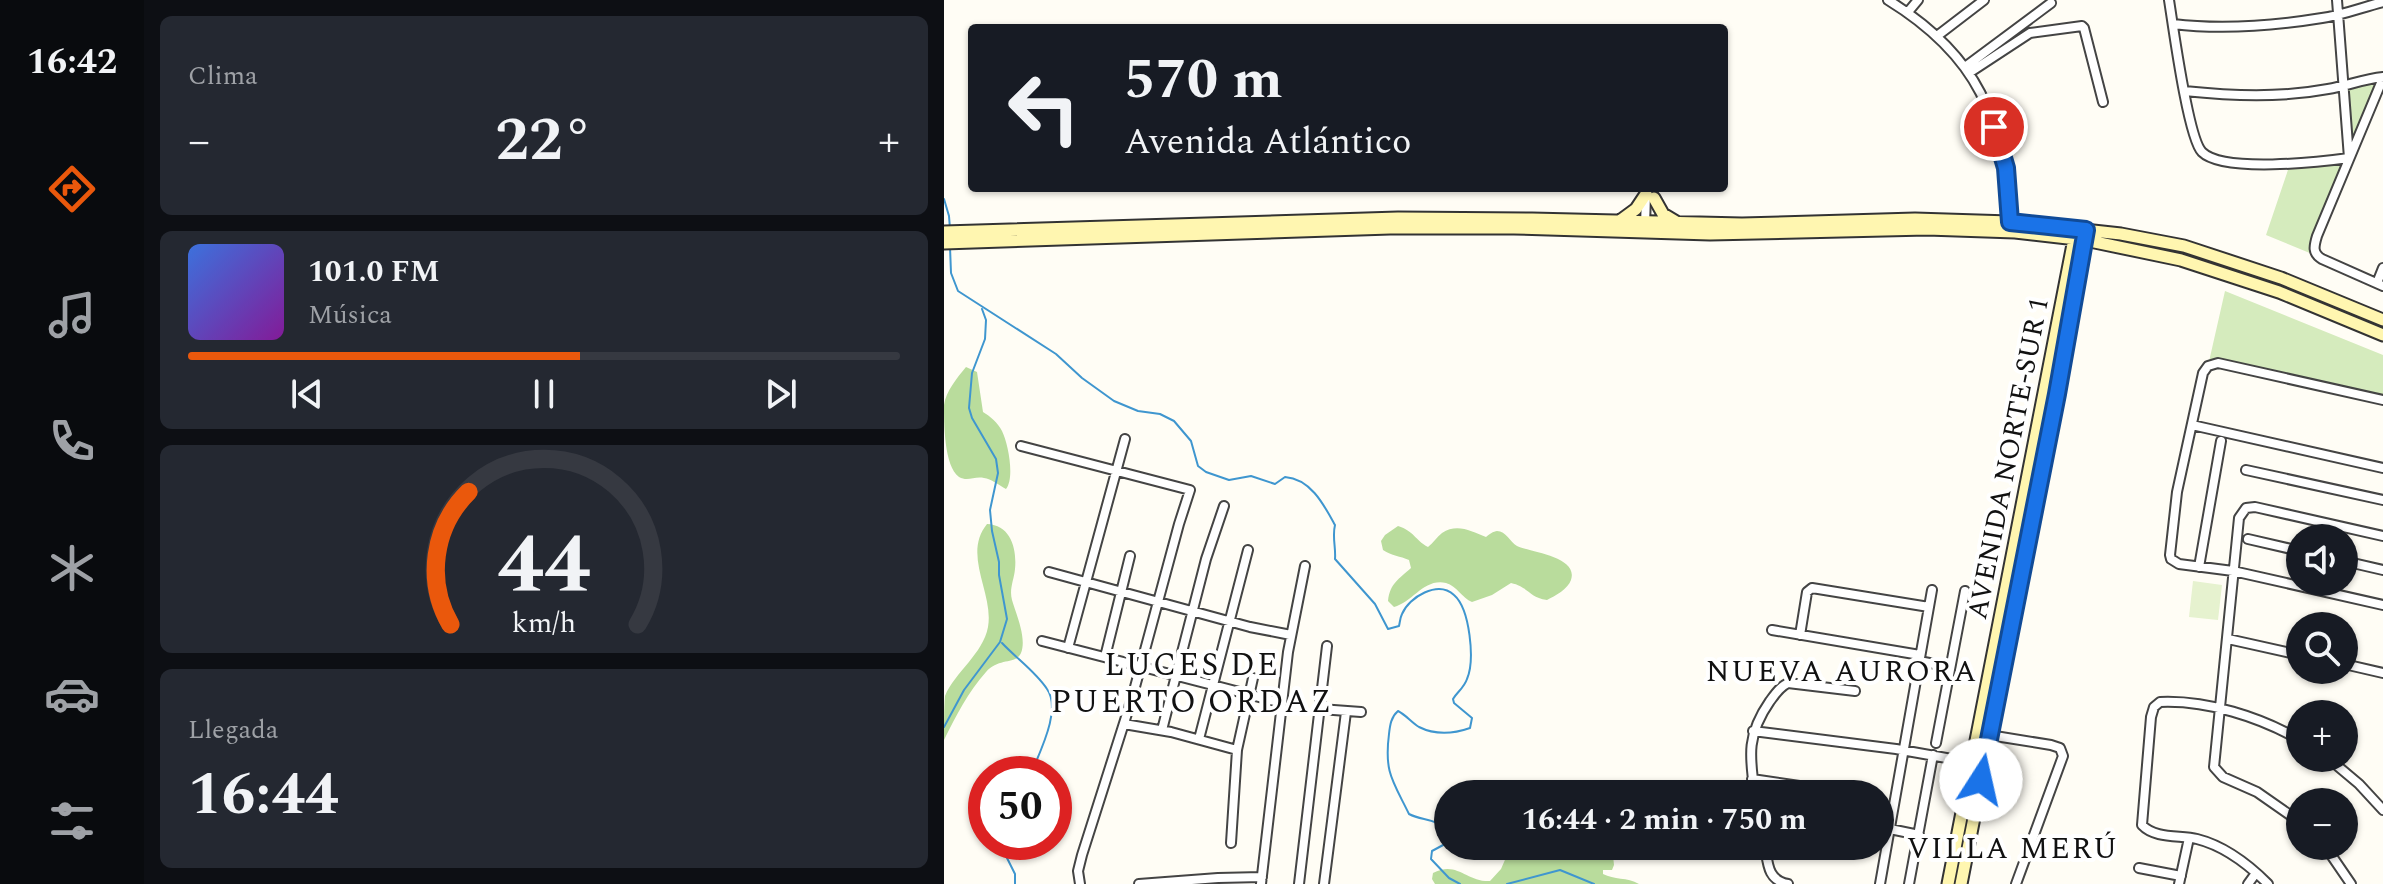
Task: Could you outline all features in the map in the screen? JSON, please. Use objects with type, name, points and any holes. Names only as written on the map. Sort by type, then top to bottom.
[{"type":"main road","points":[[1621,220],[1636,209],[1649,192],[1663,214],[1678,223]]},
{"type":"main road","points":[[944,243],[968,237],[1398,218],[1621,220],[1649,227],[1678,223],[1915,219],[2010,222],[2080,234],[2215,269],[2383,335]]},
{"type":"main road","points":[[944,232],[968,237],[1390,228],[1649,227],[1776,233],[1927,229],[2080,234],[2153,239],[2220,257],[2281,278],[2383,320]]},
{"type":"main road","name":"AVENIDA NORTE-SUR 1","points":[[1948,884],[1978,763],[1989,735],[2060,380],[2080,234]]},
{"type":"main road","name":"AVENIDA NORTE-SUR 1","points":[[1961,884],[1978,763],[2080,234]]},
{"type":"street","points":[[1888,0],[1937,36],[1967,70],[1989,112],[2002,153],[2010,222]]},
{"type":"street","points":[[1908,12],[1918,0]]},
{"type":"street","points":[[1937,36],[1984,0]]},
{"type":"street","points":[[2169,0],[2184,91],[2199,147],[2208,156],[2259,164],[2349,158]]},
{"type":"street","points":[[2337,0],[2349,158]]},
{"type":"street","points":[[2173,24],[2216,28],[2248,26],[2338,15],[2383,2]]},
{"type":"street","points":[[1967,70],[2051,3]]},
{"type":"street","points":[[1967,70],[2030,33],[2082,26],[2103,102]]},
{"type":"street","points":[[2184,91],[2267,96],[2311,92],[2383,77]]},
{"type":"street","points":[[2383,77],[2314,249],[2322,259],[2380,284],[2383,268]]},
{"type":"street","points":[[1649,192],[1649,227]]},
{"type":"street","points":[[2383,400],[2213,363],[2208,366],[2203,373],[2177,492],[2170,555],[2179,564],[2233,571],[2383,605]]},
{"type":"street","points":[[2192,425],[2383,468]]},
{"type":"street","points":[[1068,648],[1125,439]]},
{"type":"street","points":[[2199,567],[2221,441]]},
{"type":"street","points":[[1021,446],[1190,490],[1124,724],[1079,866],[1080,884]]},
{"type":"street","points":[[2246,470],[2383,500]]},
{"type":"street","points":[[1162,730],[1206,559],[1224,506]]},
{"type":"street","points":[[2286,812],[2268,798],[2218,773],[2213,761],[2239,518],[2244,509],[2250,507],[2383,536]]},
{"type":"street","points":[[2248,539],[2286,548]]},
{"type":"street","points":[[1199,739],[1248,550]]},
{"type":"street","points":[[1105,657],[1130,556]]},
{"type":"street","points":[[2358,564],[2383,570]]},
{"type":"street","points":[[1139,884],[1218,878],[1262,880],[1291,635],[1305,566]]},
{"type":"street","points":[[1049,572],[1291,635]]},
{"type":"street","points":[[1800,635],[1807,592],[1812,588],[1929,607]]},
{"type":"street","points":[[1894,806],[1932,590]]},
{"type":"street","points":[[1936,743],[1965,591]]},
{"type":"street","points":[[1772,630],[1920,658],[1950,667]]},
{"type":"street","points":[[2228,639],[2286,652]]},
{"type":"street","points":[[1042,641],[1282,703]]},
{"type":"street","points":[[1299,884],[1327,646]]},
{"type":"street","points":[[2358,667],[2383,673]]},
{"type":"street","points":[[1231,843],[1237,750],[1253,678]]},
{"type":"street","points":[[1759,780],[1752,779],[1753,731],[1762,712],[1784,685],[1855,691]]},
{"type":"street","points":[[2268,884],[2239,859],[2219,847],[2189,838],[2153,833],[2142,825],[2151,717],[2154,707],[2160,702],[2219,709],[2262,721],[2286,733]]},
{"type":"street","points":[[1320,709],[1361,712]]},
{"type":"street","points":[[1324,884],[1346,712]]},
{"type":"street","points":[[1124,724],[1162,730],[1237,750]]},
{"type":"street","points":[[1753,731],[1904,750],[1978,763]]},
{"type":"street","points":[[1989,735],[2051,745],[2062,751],[2061,766],[2016,884]]},
{"type":"street","points":[[1909,884],[1933,755]]},
{"type":"street","points":[[2345,772],[2383,810]]},
{"type":"street","points":[[1894,830],[1919,835]]},
{"type":"street","points":[[2139,868],[2180,880],[2189,838]]},
{"type":"street","points":[[1767,860],[1769,872],[1776,880],[1788,884]]},
{"type":"street","points":[[1880,884],[1884,860]]},
{"type":"street","points":[[2335,860],[2351,884]]},
{"type":"street","points":[[2248,884],[2256,873]]},
{"type":"green space","points":[[2383,77],[2317,236],[2317,256],[2266,235],[2290,164],[2349,158],[2345,85]]},
{"type":"green space","points":[[2225,291],[2383,355],[2383,400],[2218,363],[2208,366]]},
{"type":"green space","points":[[966,367],[977,372],[983,412],[996,423],[1004,436],[1010,469],[1006,489],[987,479],[959,477],[950,464],[944,405],[949,390]]},
{"type":"green space","points":[[987,524],[1007,533],[1013,546],[1015,561],[1011,596],[1022,633],[1021,653],[1019,657],[996,664],[986,672],[968,696],[944,740],[945,696],[981,646],[988,627],[989,614],[977,548]]},
{"type":"green space","points":[[1398,526],[1408,530],[1428,547],[1448,530],[1464,529],[1486,537],[1500,531],[1517,546],[1560,560],[1571,572],[1571,580],[1564,589],[1547,600],[1511,583],[1492,595],[1472,602],[1450,585],[1438,582],[1394,607],[1388,601],[1391,590],[1411,568],[1409,560],[1383,550],[1381,541]]},
{"type":"green space","points":[[2193,581],[2222,585],[2218,620],[2189,617]]},
{"type":"green space","points":[[1505,860],[1613,860],[1612,870],[1603,870],[1603,874],[1639,884],[1435,884],[1432,879],[1433,873],[1449,869],[1490,881]]},
{"type":"waterway","points":[[944,199],[950,229]]},
{"type":"waterway","points":[[950,247],[951,273],[958,291],[1056,354],[1114,401],[1174,421],[1191,441],[1198,466],[1206,472],[1229,480],[1251,476],[1275,484],[1285,477],[1309,488],[1335,525],[1335,559],[1375,604],[1388,629],[1399,626],[1406,608],[1425,592],[1440,589],[1454,595],[1464,611],[1470,635],[1471,660],[1466,682],[1453,699],[1472,718],[1470,728],[1451,732],[1431,731],[1419,727],[1398,711],[1389,731],[1388,758],[1394,784],[1409,814],[1434,822]]},
{"type":"waterway","points":[[944,727],[964,690],[1000,642],[1007,619],[990,510],[998,473],[996,459],[969,408],[972,373],[985,339],[986,320],[982,309]]},
{"type":"waterway","points":[[1002,643],[1037,677],[1051,698],[1051,720],[1038,756]]},
{"type":"waterway","points":[[1434,850],[1431,859],[1449,878],[1460,884]]},
{"type":"waterway","points":[[1008,860],[1015,874],[1015,884]]},
{"type":"waterway","points":[[1507,884],[1560,870],[1594,884]]},
{"type":"district","name":"NUEVA AURORA","points":[[1842,671]]},
{"type":"district","name":"LUCES DE PUERTO ORDAZ","points":[[1192,682]]},
{"type":"district","name":"VILLA MERÚ","points":[[2013,848]]},
{"type":"route","points":[[1981,780],[2086,230],[2010,222],[2006,168],[1994,127]]}]
